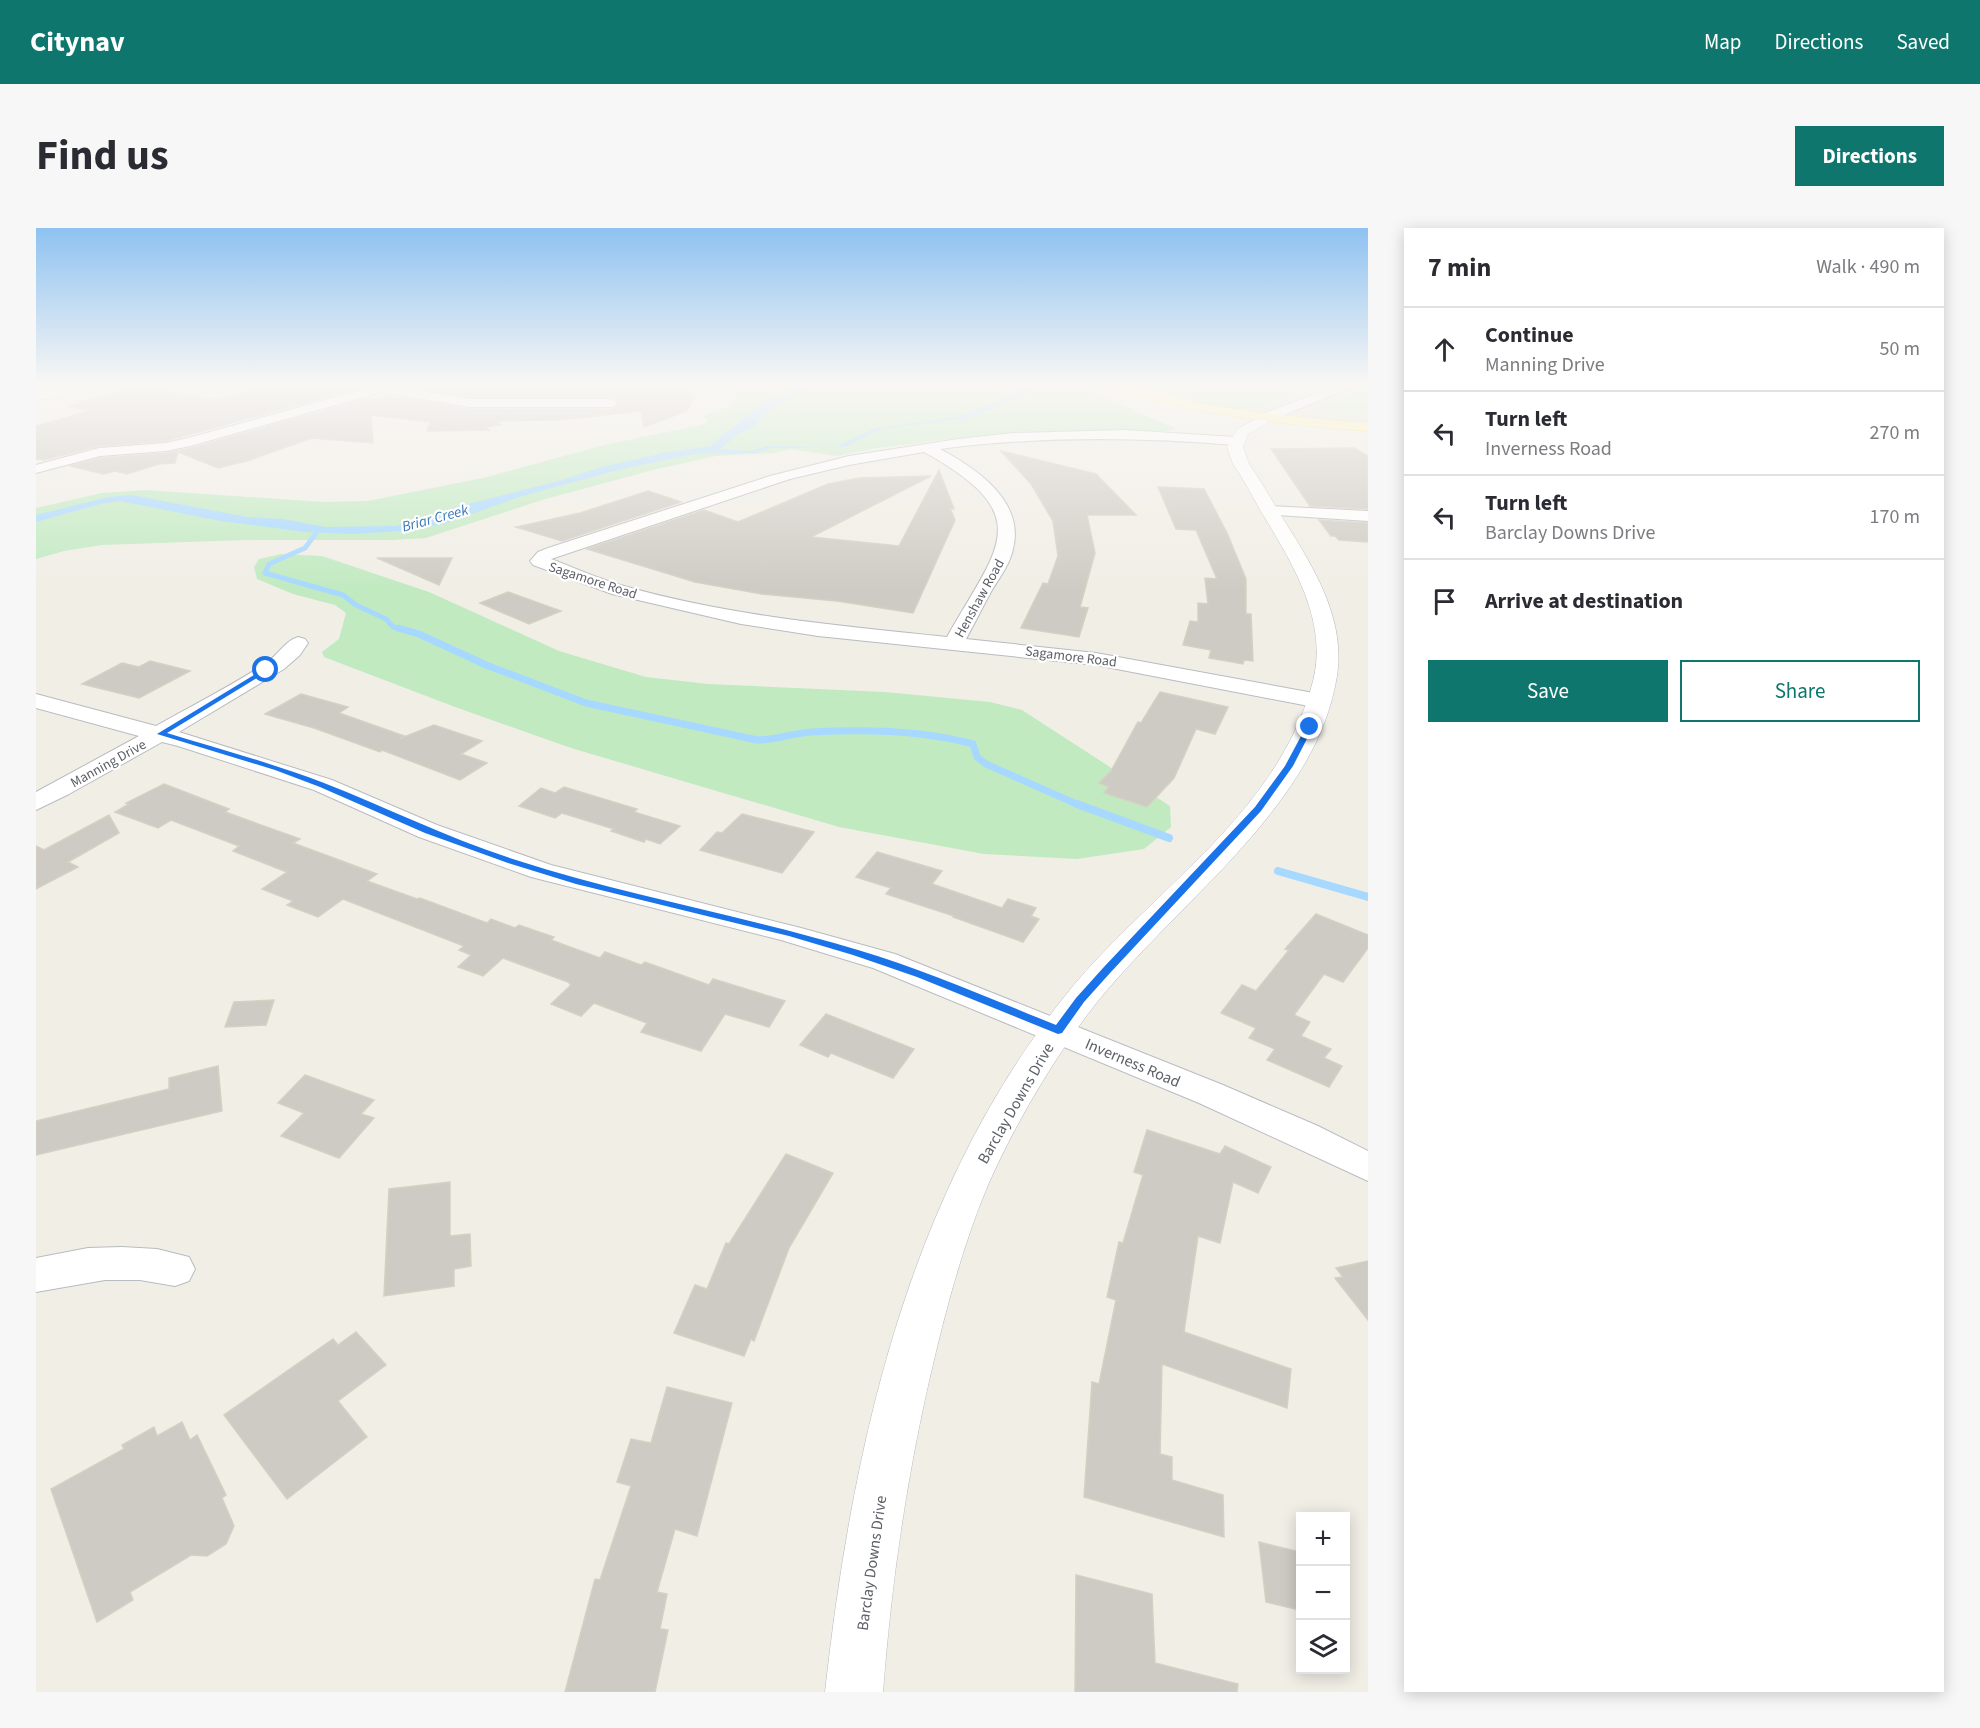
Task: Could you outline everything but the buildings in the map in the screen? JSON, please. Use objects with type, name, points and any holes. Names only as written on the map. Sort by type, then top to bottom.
[{"type":"street","points":[[36,469],[94,453]]},
{"type":"street","name":"Sagamore Road","points":[[889,453],[792,474],[554,552],[543,556],[539,561],[618,590],[722,615],[809,629],[1096,659],[1319,701]]},
{"type":"street","name":"Henshaw Road","points":[[937,453],[982,483],[1001,508],[1007,528],[1007,540],[1003,554],[954,643]]},
{"type":"street","name":"Barclay Downs Drive","points":[[854,1692],[872,1546],[893,1428],[931,1282],[970,1181],[1011,1105],[1058,1030],[1106,970],[1258,809],[1289,766],[1310,727],[1319,701],[1327,662],[1326,634],[1320,604],[1308,574],[1236,453]]},
{"type":"street","points":[[1270,511],[1368,516]]},
{"type":"street","name":"Manning Drive","points":[[36,802],[160,734],[279,663],[292,653],[298,644]]},
{"type":"street","name":"Inverness Road","points":[[36,701],[278,769],[323,785],[428,831],[511,862],[579,882],[856,952],[921,975],[1058,1030],[1264,1117],[1368,1167]]},
{"type":"street","points":[[36,1275],[101,1263],[152,1263],[175,1269]]},
{"type":"green space","points":[[574,453],[767,453],[716,456],[657,469],[542,500],[426,538],[245,540],[102,545],[64,551],[36,559],[36,508],[102,493],[146,490],[324,502],[368,501],[487,477]]},
{"type":"green space","points":[[819,453],[850,453],[836,456]]},
{"type":"green space","points":[[281,554],[322,556],[429,592],[559,651],[646,677],[708,684],[885,692],[990,702],[1022,710],[1170,806],[1171,827],[1144,849],[1077,859],[984,854],[839,827],[571,748],[324,657],[322,652],[339,639],[346,613],[335,605],[293,594],[257,579],[254,567],[259,559]]},
{"type":"water","name":"Briar Creek","points":[[662,453],[737,453],[693,454],[618,470],[519,497],[444,524],[401,531],[352,534],[305,532],[221,521],[119,501],[36,522],[36,515],[108,497],[132,495],[247,517],[283,519],[325,527],[396,526],[602,467]]},
{"type":"waterway","points":[[319,529],[305,548],[269,564],[265,573],[343,595],[356,605],[386,619],[393,627],[403,630]]},
{"type":"waterway","points":[[398,628],[419,634],[486,665],[586,703],[757,740],[812,732],[852,731],[914,733],[954,739],[973,744],[977,757],[986,764],[1081,806]]},
{"type":"waterway","points":[[1077,804],[1169,838]]},
{"type":"waterway","points":[[1278,871],[1368,897]]},
{"type":"route","points":[[266,670],[160,734],[205,746],[323,785],[407,823],[511,862],[579,882],[856,952],[921,975],[1058,1030],[1106,970],[1218,854],[1258,809],[1289,766],[1310,727]]}]
